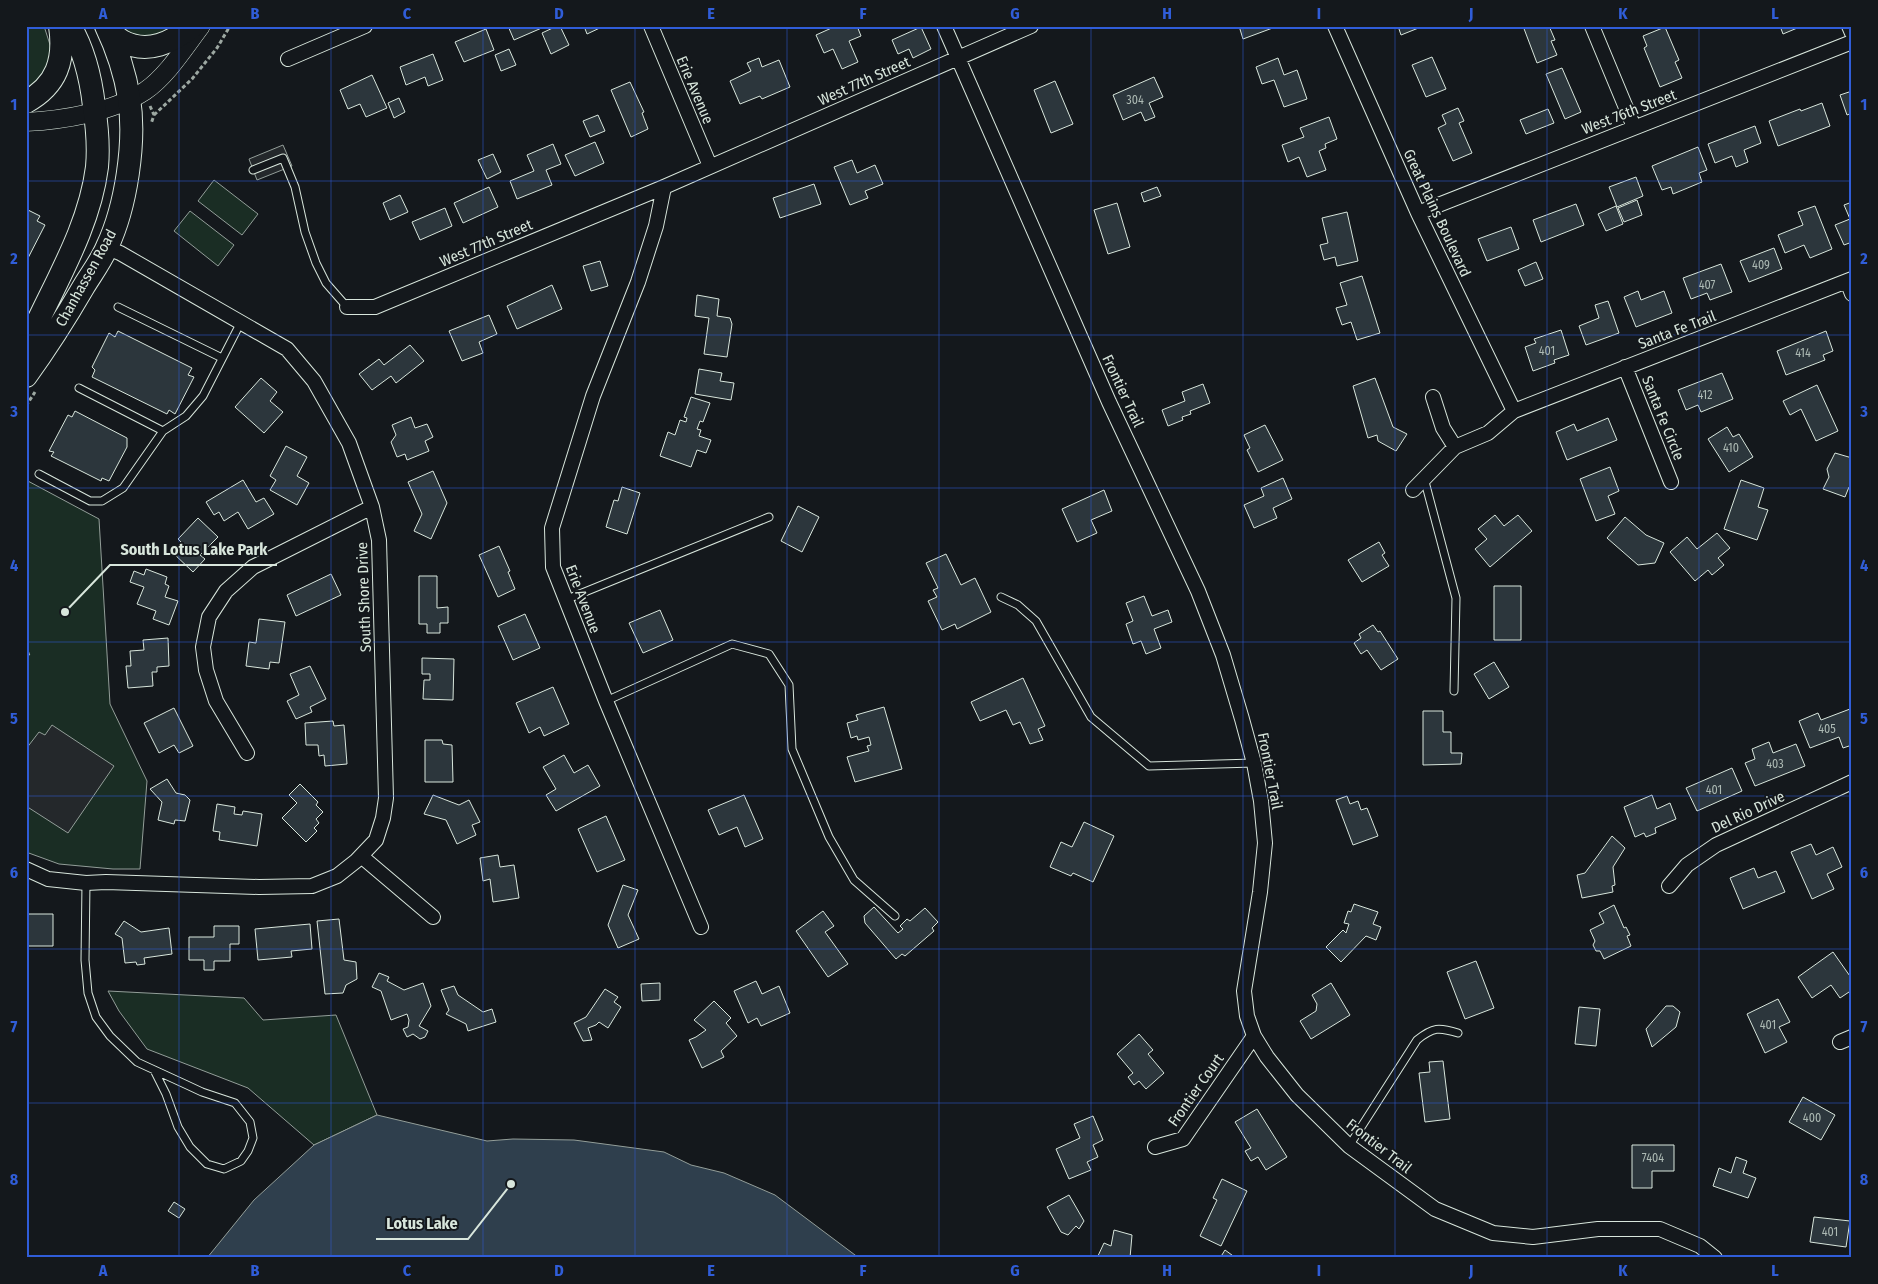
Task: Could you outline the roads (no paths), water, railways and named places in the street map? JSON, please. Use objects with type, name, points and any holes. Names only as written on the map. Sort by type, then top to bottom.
[{"type":"main road","points":[[26,102],[38,96],[49,85],[56,73],[62,53],[60,26]]},
{"type":"main road","name":"Chanhassen Road","points":[[26,347],[85,219],[96,168],[98,149],[91,84],[70,26]]},
{"type":"main road","points":[[106,27],[122,41],[142,47],[166,44],[193,26]]},
{"type":"main road","name":"Chanhassen Road","points":[[26,376],[51,341],[107,248],[117,222],[128,170],[130,138],[129,100],[116,48],[106,27]]},
{"type":"street","points":[[26,122],[60,119],[95,111],[129,100],[146,90],[156,80],[178,57],[200,26]]},
{"type":"street","points":[[288,58],[365,26]]},
{"type":"street","name":"Erie Avenue","points":[[651,26],[710,166]]},
{"type":"street","name":"Frontier Trail","points":[[944,26],[1109,402],[1198,591],[1222,655],[1254,763],[1261,801],[1265,843],[1260,892],[1244,991],[1247,1016],[1254,1036],[1267,1057],[1297,1095],[1349,1146],[1434,1209],[1493,1234],[1533,1237],[1598,1228],[1660,1229],[1700,1246],[1715,1258]]},
{"type":"street","name":"West 77th Street","points":[[347,307],[375,307],[664,187],[1031,26]]},
{"type":"street","name":"Great Plains Boulevard","points":[[1335,26],[1418,213],[1514,411]]},
{"type":"street","points":[[1592,26],[1634,127]]},
{"type":"street","points":[[1849,26],[1852,33]]},
{"type":"street","name":"West 76th Street","points":[[1418,213],[1852,42]]},
{"type":"street","name":"Erie Avenue","points":[[664,187],[656,226],[638,282],[593,396],[552,528],[553,567],[606,701],[702,927]]},
{"type":"street","name":"South Shore Drive","points":[[26,869],[48,879],[86,883],[259,887],[312,886],[337,876],[361,856],[376,840],[383,818],[386,798],[379,540],[372,507],[348,443],[314,381],[288,349],[120,253],[107,248]]},
{"type":"street","name":"Santa Fe Trail","points":[[1455,447],[1488,433],[1514,411],[1625,367],[1850,284]]},
{"type":"street","name":"Santa Fe Circle","points":[[1625,367],[1671,482]]},
{"type":"street","points":[[1413,490],[1455,447],[1443,428],[1433,398]]},
{"type":"street","points":[[247,753],[216,701],[206,670],[202,647],[209,617],[226,590],[253,567],[372,507]]},
{"type":"street","name":"Del Rio Drive","points":[[1669,886],[1687,864],[1716,845],[1852,782]]},
{"type":"street","points":[[361,856],[433,917]]},
{"type":"street","name":"Frontier Court","points":[[1154,1147],[1183,1139],[1254,1036]]},
{"type":"lane","points":[[253,170],[283,158],[295,187],[305,232],[316,263],[326,282],[347,307]]},
{"type":"lane","points":[[118,307],[222,358]]},
{"type":"lane","points":[[39,474],[90,501],[102,501],[124,488],[163,431],[186,416],[202,396],[241,322]]},
{"type":"lane","points":[[79,388],[163,431]]},
{"type":"lane","points":[[1424,478],[1456,598],[1454,691]]},
{"type":"lane","points":[[565,600],[769,517]]},
{"type":"lane","points":[[1001,597],[1018,605],[1036,621],[1091,717],[1149,766],[1254,763]]},
{"type":"lane","points":[[606,701],[732,644],[769,654],[789,685],[792,749],[830,837],[854,880],[895,916]]},
{"type":"lane","points":[[86,883],[88,993],[96,1017],[110,1036],[137,1062],[202,1092],[235,1103],[250,1122],[253,1138],[248,1151],[241,1161],[224,1168],[207,1164],[190,1147],[178,1127],[166,1094],[154,1070]]},
{"type":"lane","points":[[1349,1146],[1417,1040],[1426,1032],[1442,1028],[1458,1033]]},
{"type":"water","points":[[377,1115],[487,1141],[513,1139],[574,1140],[664,1152],[691,1165],[724,1173],[775,1195],[859,1258],[207,1258],[254,1200],[314,1145]]},
{"type":"place","name":"South Lotus Lake Park","points":[[65,612]]},
{"type":"place","name":"Lotus Lake","points":[[511,1184]]}]
